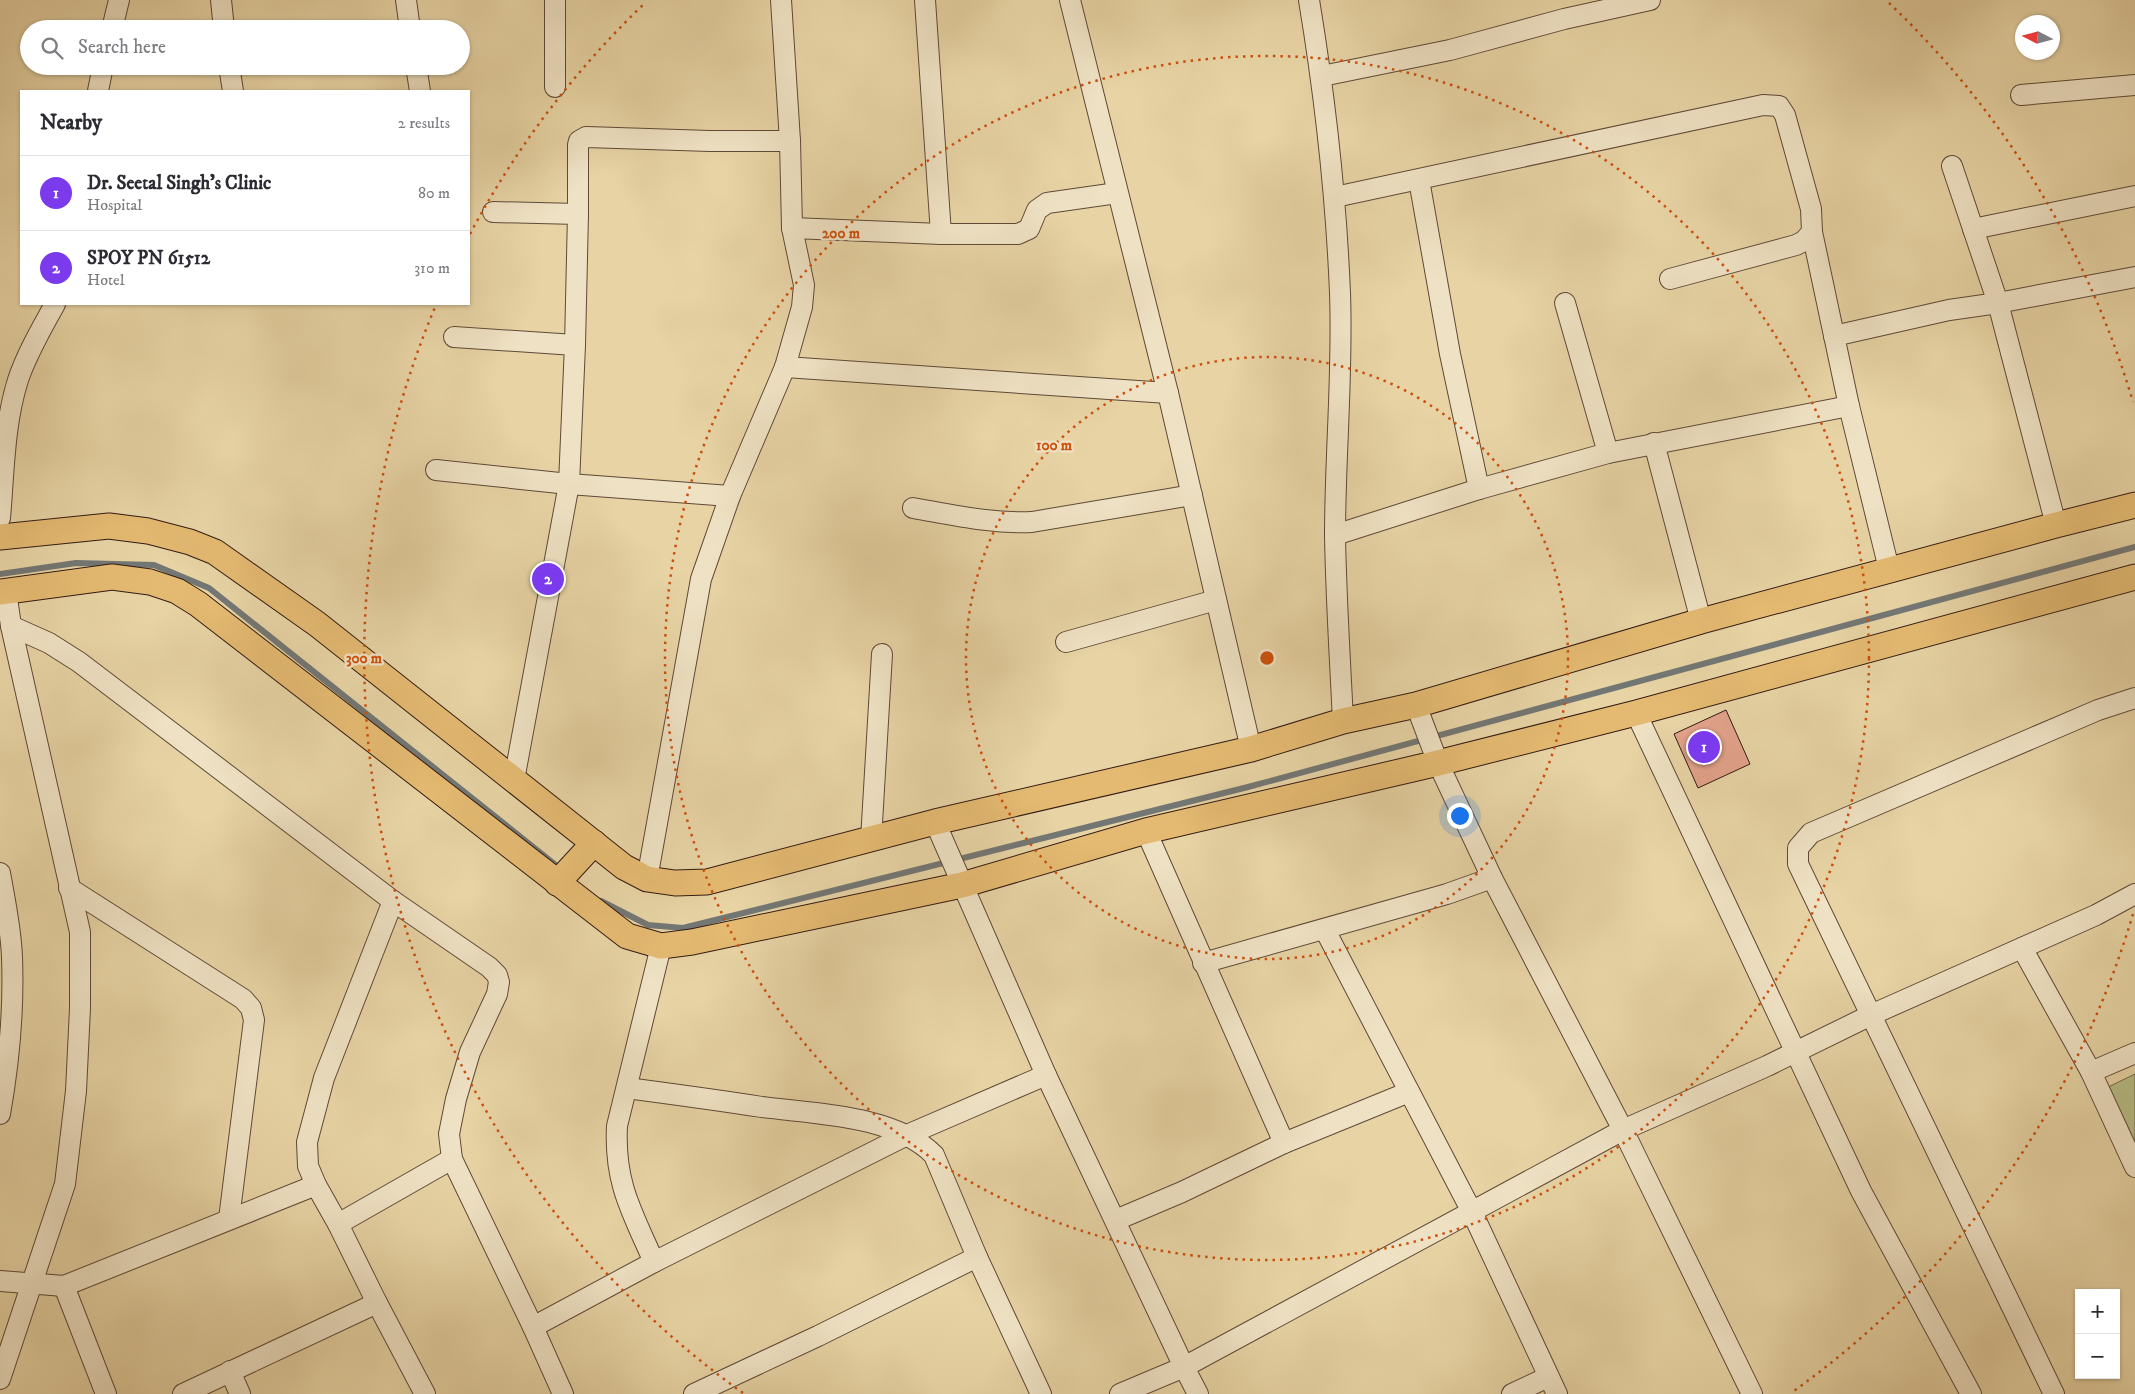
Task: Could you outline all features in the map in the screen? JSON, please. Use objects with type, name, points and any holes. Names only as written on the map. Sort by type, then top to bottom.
[{"type":"main road","points":[[0,537],[109,526],[148,531],[190,542],[216,552],[317,624],[514,780],[589,849],[648,879],[675,883],[707,882],[871,840],[939,829],[1251,749],[1343,721],[1420,713],[1701,621],[1889,569],[2135,505]]},
{"type":"main road","points":[[3,591],[112,577],[150,582],[177,590],[198,604],[560,880],[627,936],[661,946],[692,942],[1436,758],[1636,713],[2135,577]]},
{"type":"main road","points":[[560,880],[589,849]]},
{"type":"street","points":[[114,20],[119,0]]},
{"type":"street","points":[[221,0],[223,20]]},
{"type":"street","points":[[406,0],[409,20]]},
{"type":"street","points":[[554,86],[555,0]]},
{"type":"street","points":[[648,879],[701,579],[730,496],[785,367],[804,295],[802,274],[792,228],[790,141],[781,0]]},
{"type":"street","points":[[925,0],[941,234]]},
{"type":"street","points":[[1070,0],[1168,393],[1251,749]]},
{"type":"street","points":[[1309,0],[1322,76],[1334,197],[1340,295],[1340,372],[1335,535],[1343,721]]},
{"type":"street","points":[[1322,76],[1450,50],[1564,19],[1650,0]]},
{"type":"street","points":[[98,90],[102,75]]},
{"type":"street","points":[[230,75],[233,90]]},
{"type":"street","points":[[417,75],[420,90]]},
{"type":"street","points":[[2021,95],[2135,86]]},
{"type":"street","points":[[1334,197],[1772,104],[1779,106],[1785,114],[1811,209],[1812,232],[1834,336],[1889,569]]},
{"type":"street","points":[[514,780],[569,484],[575,345],[579,141],[586,137],[710,141],[790,141]]},
{"type":"street","points":[[1952,166],[1998,303],[2056,525]]},
{"type":"street","points":[[1419,180],[1450,354],[1478,489]]},
{"type":"street","points":[[792,228],[941,234],[1018,234],[1029,229],[1037,210],[1047,203],[1117,193]]},
{"type":"street","points":[[1973,229],[2135,196]]},
{"type":"street","points":[[493,212],[578,214]]},
{"type":"street","points":[[1670,279],[1796,245],[1804,241],[1812,232]]},
{"type":"street","points":[[1834,336],[1949,310],[1998,303],[2135,277]]},
{"type":"street","points":[[1565,303],[1608,453]]},
{"type":"street","points":[[0,518],[7,434],[12,402],[18,379],[33,345],[54,305]]},
{"type":"street","points":[[454,337],[575,345]]},
{"type":"street","points":[[785,367],[1168,393]]},
{"type":"street","points":[[1335,535],[1478,489],[1608,453],[1850,406]]},
{"type":"street","points":[[1654,443],[1701,621]]},
{"type":"street","points":[[436,470],[569,484],[730,496]]},
{"type":"street","points":[[913,508],[992,522],[1015,523],[1032,522],[1192,495]]},
{"type":"street","points":[[0,1379],[17,1282],[65,1184],[76,1091],[80,1008],[80,932],[3,591]]},
{"type":"street","points":[[1066,642],[1216,600]]},
{"type":"street","points":[[11,626],[49,643],[79,662],[393,901],[489,967],[497,975],[499,982],[497,994],[470,1052],[456,1099],[449,1134],[452,1159],[563,1394]]},
{"type":"street","points":[[871,840],[882,654]]},
{"type":"street","points":[[2054,1394],[1798,864],[1798,848],[1802,841],[1811,833],[2098,710],[2135,698]]},
{"type":"street","points":[[1420,713],[1436,758],[1492,878],[1623,1130],[1752,1394]]},
{"type":"street","points":[[1636,713],[1861,1191],[1971,1394]]},
{"type":"street","points":[[939,829],[1046,1075],[1198,1394]]},
{"type":"street","points":[[1146,831],[1284,1144]]},
{"type":"street","points":[[0,873],[5,937],[12,958],[11,1002],[0,1114]]},
{"type":"street","points":[[1203,963],[1325,930],[1447,894],[1492,878]]},
{"type":"street","points":[[69,888],[244,999],[251,1008],[254,1020],[229,1220]]},
{"type":"street","points":[[1120,1394],[1184,1367],[1623,1130],[1796,1052],[1871,1015],[2096,915],[2135,894]]},
{"type":"street","points":[[393,901],[324,1078],[307,1142],[308,1166],[316,1185],[425,1394]]},
{"type":"street","points":[[1325,930],[1472,1212],[1553,1385],[1512,1394]]},
{"type":"street","points":[[654,1262],[624,1194],[616,1150],[617,1126],[661,946]]},
{"type":"street","points":[[2022,948],[2091,1072],[2135,1167]]},
{"type":"street","points":[[2091,1072],[2135,1053]]},
{"type":"street","points":[[533,1327],[654,1262],[907,1135],[1046,1075]]},
{"type":"street","points":[[626,1088],[856,1120],[907,1135],[922,1143],[934,1155],[977,1257],[1041,1394]]},
{"type":"street","points":[[1116,1220],[1182,1192],[1284,1144],[1409,1092]]},
{"type":"street","points":[[338,1224],[452,1159]]},
{"type":"street","points":[[17,1282],[64,1286],[316,1185]]},
{"type":"street","points":[[694,1394],[818,1336],[977,1257]]},
{"type":"street","points":[[64,1286],[106,1394]]},
{"type":"street","points":[[183,1394],[377,1303]]},
{"type":"street","points":[[230,1371],[240,1394]]},
{"type":"green space","points":[[2135,1074],[2135,1160],[2102,1090]]},
{"type":"building","points":[[1726,710],[1750,764],[1698,788],[1674,734]]},
{"type":"waterway","points":[[601,901],[648,925],[683,928],[1248,787],[2135,547]]},
{"type":"waterway","points":[[0,574],[76,563],[154,565],[209,588],[562,870]]},
{"type":"place","name":"SPOY PN 61512","points":[[548,579]]},
{"type":"place","name":"Dr. Seetal Singh's Clinic","points":[[1704,747]]}]
